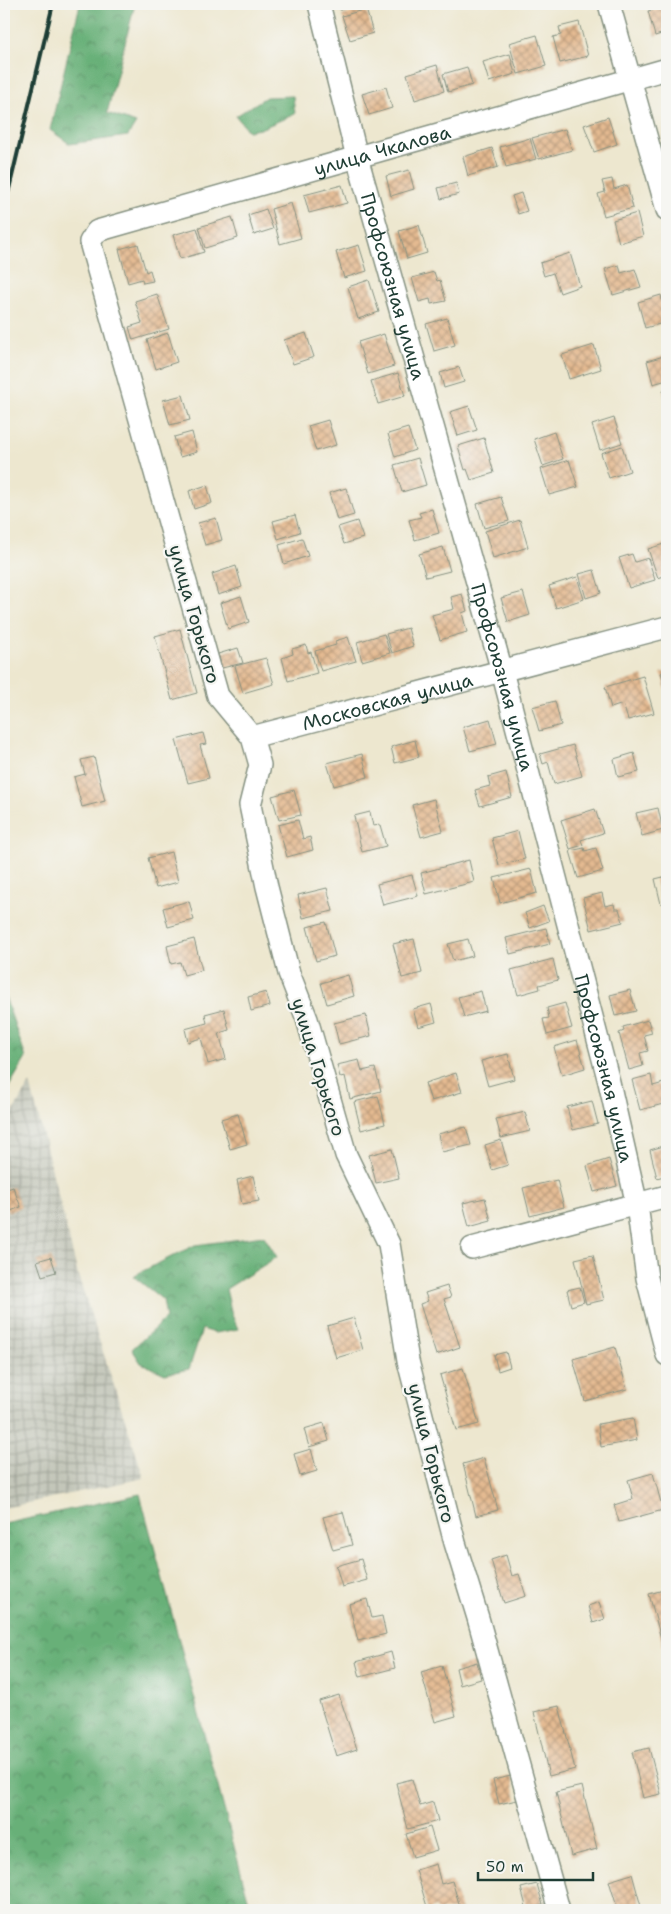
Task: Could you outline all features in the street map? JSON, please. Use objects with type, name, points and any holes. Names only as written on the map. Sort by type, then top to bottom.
[{"type":"street","name":"Профсоюзная улица","points":[[318,4],[358,157],[502,671],[609,1082],[637,1205],[647,1278],[667,1355]]},
{"type":"street","points":[[609,4],[667,210]]},
{"type":"street","name":"улица Чкалова","points":[[97,231],[667,69]]},
{"type":"street","name":"улица Горького","points":[[97,231],[90,242],[218,696],[252,737],[260,765],[250,805],[267,887],[289,973],[307,1019],[346,1155],[390,1244],[410,1371],[455,1543],[478,1618],[559,1910]]},
{"type":"street","name":"Московская улица","points":[[252,737],[667,627]]},
{"type":"street","points":[[472,1248],[667,1196]]},
{"type":"shaded area","points":[[30,1083],[78,1275],[144,1478],[4,1508],[4,1127]]},
{"type":"green space","points":[[80,4],[135,4],[107,113],[136,123],[128,136],[70,144],[50,130]]},
{"type":"green space","points":[[293,96],[295,114],[260,129],[248,131],[236,116],[266,97]]},
{"type":"green space","points":[[4,994],[26,1058],[4,1095]]},
{"type":"green space","points":[[264,1236],[277,1257],[226,1289],[232,1315],[238,1329],[215,1333],[202,1329],[189,1369],[165,1374],[141,1363],[132,1349],[166,1318],[163,1300],[133,1276],[195,1245]]},
{"type":"green space","points":[[140,1494],[251,1910],[4,1910],[4,1524]]},
{"type":"building","points":[[338,4],[358,4],[340,10]]},
{"type":"building","points":[[667,6],[667,32],[655,36],[648,11]]},
{"type":"building","points":[[366,9],[373,33],[350,40],[342,16]]},
{"type":"building","points":[[579,22],[588,56],[560,63],[553,37],[561,35],[559,27]]},
{"type":"building","points":[[537,35],[546,66],[518,74],[509,43]]},
{"type":"building","points":[[510,54],[515,74],[489,82],[483,62]]},
{"type":"building","points":[[437,65],[444,91],[415,100],[407,74]]},
{"type":"building","points":[[467,67],[472,85],[448,92],[443,74]]},
{"type":"building","points":[[386,87],[392,108],[369,115],[362,94]]},
{"type":"building","points":[[608,117],[617,144],[594,152],[584,125]]},
{"type":"building","points":[[565,129],[572,150],[539,159],[532,138]]},
{"type":"building","points":[[530,138],[536,159],[506,167],[500,147]]},
{"type":"building","points":[[492,148],[498,167],[468,176],[463,157]]},
{"type":"building","points":[[409,170],[414,189],[391,196],[386,176]]},
{"type":"building","points":[[612,179],[614,189],[627,185],[633,208],[604,216],[598,194],[605,192],[602,181]]},
{"type":"building","points":[[456,183],[459,194],[441,199],[438,188]]},
{"type":"building","points":[[342,185],[347,203],[309,213],[304,195]]},
{"type":"building","points":[[521,193],[527,211],[518,214],[512,196]]},
{"type":"building","points":[[291,203],[301,238],[280,244],[271,209]]},
{"type":"building","points":[[266,209],[273,229],[254,235],[248,215]]},
{"type":"building","points":[[637,213],[643,236],[619,243],[613,220]]},
{"type":"building","points":[[232,217],[238,238],[205,248],[199,227]]},
{"type":"building","points":[[419,225],[427,253],[407,259],[399,231]]},
{"type":"building","points":[[197,228],[204,252],[180,259],[173,235]]},
{"type":"building","points":[[138,244],[146,272],[150,270],[153,281],[143,283],[142,279],[128,283],[119,249]]},
{"type":"building","points":[[359,245],[367,271],[344,278],[336,252]]},
{"type":"building","points":[[570,253],[580,286],[560,293],[553,273],[544,276],[540,263]]},
{"type":"building","points":[[619,265],[621,273],[635,269],[641,287],[613,295],[605,269]]},
{"type":"building","points":[[434,272],[437,281],[440,280],[446,301],[431,304],[430,299],[419,302],[412,278]]},
{"type":"building","points":[[369,280],[379,312],[358,319],[348,287]]},
{"type":"building","points":[[157,294],[169,329],[133,340],[129,327],[142,323],[135,301]]},
{"type":"building","points":[[661,295],[667,322],[645,328],[638,302]]},
{"type":"building","points":[[447,318],[455,345],[434,351],[426,324]]},
{"type":"building","points":[[168,333],[177,362],[156,369],[147,340]]},
{"type":"building","points":[[306,333],[314,357],[293,364],[284,340]]},
{"type":"building","points":[[384,334],[394,366],[368,374],[358,342]]},
{"type":"building","points":[[594,345],[601,369],[569,379],[562,355]]},
{"type":"building","points":[[667,355],[667,380],[653,384],[647,361]]},
{"type":"building","points":[[459,367],[464,382],[444,388],[440,373]]},
{"type":"building","points":[[398,373],[405,396],[378,404],[371,381]]},
{"type":"building","points":[[667,390],[667,405],[663,391]]},
{"type":"building","points":[[183,395],[190,420],[170,425],[163,400]]},
{"type":"building","points":[[469,406],[477,430],[458,436],[450,412]]},
{"type":"building","points":[[614,418],[622,443],[600,450],[592,425]]},
{"type":"building","points":[[328,420],[336,445],[316,451],[308,426]]},
{"type":"building","points":[[408,428],[415,450],[395,457],[388,434]]},
{"type":"building","points":[[192,432],[197,452],[180,457],[174,437]]},
{"type":"building","points":[[554,432],[563,459],[543,466],[534,439]]},
{"type":"building","points":[[484,438],[494,473],[471,480],[467,469],[465,470],[458,446]]},
{"type":"building","points":[[622,446],[630,471],[609,478],[601,453]]},
{"type":"building","points":[[418,458],[426,485],[402,492],[394,465]]},
{"type":"building","points":[[569,460],[578,487],[549,495],[541,469]]},
{"type":"building","points":[[207,485],[212,503],[194,509],[189,491]]},
{"type":"building","points":[[346,488],[354,515],[337,520],[329,493]]},
{"type":"building","points":[[501,497],[509,521],[484,528],[477,504]]},
{"type":"building","points":[[432,509],[439,533],[415,540],[409,520],[421,517],[419,513]]},
{"type":"building","points":[[295,515],[300,532],[278,539],[273,521]]},
{"type":"building","points":[[216,518],[222,540],[205,545],[198,523]]},
{"type":"building","points":[[520,520],[528,547],[493,558],[485,531]]},
{"type":"building","points":[[357,521],[363,538],[344,544],[338,527]]},
{"type":"building","points":[[302,538],[308,556],[284,564],[279,545]]},
{"type":"building","points":[[667,543],[667,575],[658,578],[648,549]]},
{"type":"building","points":[[443,547],[450,571],[426,577],[419,554]]},
{"type":"building","points":[[632,554],[635,562],[648,558],[655,580],[629,588],[619,558]]},
{"type":"building","points":[[236,566],[242,587],[218,595],[212,574]]},
{"type":"building","points":[[594,570],[601,593],[586,598],[579,574]]},
{"type":"building","points":[[577,577],[584,599],[556,608],[549,586]]},
{"type":"building","points":[[523,592],[530,615],[508,622],[501,598]]},
{"type":"building","points":[[462,594],[467,611],[462,613],[467,632],[440,640],[432,615],[454,609],[451,597]]},
{"type":"building","points":[[241,596],[249,622],[228,629],[220,603]]},
{"type":"building","points":[[408,628],[413,646],[392,653],[386,634]]},
{"type":"building","points":[[180,629],[197,693],[172,700],[155,636]]},
{"type":"building","points":[[384,634],[390,653],[362,661],[357,642]]},
{"type":"building","points":[[348,637],[356,661],[321,671],[315,651],[336,645],[335,641]]},
{"type":"building","points":[[306,645],[308,653],[311,652],[317,673],[288,681],[282,658],[293,654],[292,649]]},
{"type":"building","points":[[238,648],[243,663],[222,668],[218,654]]},
{"type":"building","points":[[266,658],[274,684],[243,693],[235,666]]},
{"type":"building","points":[[667,671],[667,693],[661,673]]},
{"type":"building","points":[[643,676],[654,713],[628,720],[623,704],[611,708],[605,687]]},
{"type":"building","points":[[555,701],[561,725],[539,731],[532,707]]},
{"type":"building","points":[[490,719],[497,744],[470,751],[463,727]]},
{"type":"building","points":[[203,733],[206,744],[200,745],[209,778],[188,783],[176,740]]},
{"type":"building","points":[[415,740],[419,757],[395,763],[391,747]]},
{"type":"building","points":[[573,745],[582,776],[554,784],[548,762],[543,764],[540,754]]},
{"type":"building","points":[[634,753],[639,772],[618,777],[614,759]]},
{"type":"building","points":[[362,754],[368,777],[334,786],[327,763]]},
{"type":"building","points":[[94,757],[105,801],[82,807],[74,777],[85,774],[81,760]]},
{"type":"building","points":[[506,772],[512,797],[480,806],[475,790],[490,786],[488,777]]},
{"type":"building","points":[[294,790],[301,815],[279,820],[272,796]]},
{"type":"building","points":[[434,799],[443,831],[421,837],[412,805]]},
{"type":"building","points":[[658,808],[663,830],[642,836],[636,813]]},
{"type":"building","points":[[595,809],[603,833],[581,840],[583,845],[570,849],[561,820]]},
{"type":"building","points":[[370,812],[373,826],[380,825],[386,846],[362,852],[354,816]]},
{"type":"building","points":[[298,820],[303,839],[310,837],[313,850],[287,857],[278,825]]},
{"type":"building","points":[[518,831],[525,859],[499,865],[492,838]]},
{"type":"building","points":[[584,848],[585,851],[596,848],[603,871],[578,878],[570,851]]},
{"type":"building","points":[[171,852],[178,882],[156,888],[148,858]]},
{"type":"building","points":[[469,860],[474,882],[426,894],[421,873]]},
{"type":"building","points":[[531,869],[537,893],[500,903],[494,878]]},
{"type":"building","points":[[412,875],[418,896],[383,905],[377,884]]},
{"type":"building","points":[[667,876],[667,903],[661,904],[655,879]]},
{"type":"building","points":[[327,888],[333,911],[303,918],[298,895]]},
{"type":"building","points":[[602,893],[605,906],[614,904],[615,909],[619,909],[623,922],[591,930],[583,898]]},
{"type":"building","points":[[189,901],[194,920],[168,927],[163,908]]},
{"type":"building","points":[[543,906],[549,921],[530,928],[525,913]]},
{"type":"building","points":[[326,922],[335,956],[316,961],[307,927]]},
{"type":"building","points":[[546,928],[550,944],[510,954],[506,938]]},
{"type":"building","points":[[194,939],[202,970],[184,975],[180,962],[171,964],[167,946]]},
{"type":"building","points":[[414,939],[422,973],[402,978],[393,944]]},
{"type":"building","points":[[468,939],[473,956],[453,961],[448,944]]},
{"type":"building","points":[[553,959],[558,980],[539,985],[540,989],[518,995],[511,970]]},
{"type":"building","points":[[348,975],[354,996],[327,1004],[321,983]]},
{"type":"building","points":[[630,990],[636,1011],[615,1016],[610,995]]},
{"type":"building","points":[[481,991],[486,1011],[464,1017],[458,997]]},
{"type":"building","points":[[266,992],[270,1006],[251,1011],[248,997]]},
{"type":"building","points":[[565,1003],[572,1028],[547,1035],[543,1019],[549,1018],[547,1008]]},
{"type":"building","points":[[431,1004],[436,1022],[418,1027],[413,1009]]},
{"type":"building","points":[[224,1009],[229,1030],[219,1033],[226,1059],[208,1064],[201,1038],[188,1042],[185,1029],[207,1023],[205,1014]]},
{"type":"building","points":[[366,1015],[371,1036],[339,1044],[334,1023]]},
{"type":"building","points":[[648,1020],[652,1033],[644,1035],[648,1051],[640,1053],[643,1066],[629,1070],[619,1033],[624,1031],[623,1027]]},
{"type":"building","points":[[577,1040],[585,1068],[562,1075],[554,1047]]},
{"type":"building","points":[[508,1054],[514,1079],[488,1086],[481,1061]]},
{"type":"building","points":[[359,1060],[362,1071],[375,1068],[381,1091],[350,1099],[345,1076],[340,1077],[337,1065]]},
{"type":"building","points":[[456,1073],[462,1092],[431,1101],[425,1083]]},
{"type":"building","points":[[651,1075],[653,1086],[667,1082],[667,1103],[640,1110],[632,1080]]},
{"type":"building","points":[[378,1096],[385,1124],[361,1130],[354,1102]]},
{"type":"building","points":[[592,1101],[598,1124],[573,1130],[567,1107]]},
{"type":"building","points":[[525,1112],[530,1131],[501,1138],[496,1119]]},
{"type":"building","points":[[238,1114],[247,1144],[230,1149],[221,1119]]},
{"type":"building","points":[[466,1127],[471,1145],[442,1152],[438,1134]]},
{"type":"building","points":[[501,1140],[508,1165],[492,1170],[485,1145]]},
{"type":"building","points":[[667,1145],[667,1175],[657,1178],[650,1150]]},
{"type":"building","points":[[392,1149],[399,1178],[376,1183],[369,1155]]},
{"type":"building","points":[[609,1159],[617,1186],[594,1192],[587,1166]]},
{"type":"building","points":[[253,1176],[259,1201],[242,1204],[237,1180]]},
{"type":"building","points":[[557,1180],[564,1207],[530,1216],[523,1188]]},
{"type":"building","points":[[13,1187],[21,1207],[8,1212],[4,1200],[4,1190]]},
{"type":"building","points":[[485,1198],[491,1221],[469,1227],[463,1203]]},
{"type":"building","points":[[593,1255],[604,1300],[586,1304],[575,1259]]},
{"type":"building","points":[[51,1257],[56,1272],[42,1276],[37,1261]]},
{"type":"building","points":[[447,1286],[451,1297],[444,1299],[460,1347],[436,1355],[420,1304],[428,1301],[425,1293]]},
{"type":"building","points":[[580,1287],[584,1302],[571,1306],[567,1290]]},
{"type":"building","points":[[354,1318],[363,1350],[336,1358],[327,1326]]},
{"type":"building","points":[[615,1347],[627,1389],[585,1401],[573,1359]]},
{"type":"building","points":[[506,1352],[510,1367],[498,1371],[494,1355]]},
{"type":"building","points":[[463,1368],[479,1424],[456,1430],[440,1375]]},
{"type":"building","points":[[633,1418],[637,1440],[601,1447],[598,1424]]},
{"type":"building","points":[[324,1423],[329,1441],[309,1447],[304,1429]]},
{"type":"building","points":[[311,1449],[317,1471],[300,1476],[294,1454]]},
{"type":"building","points":[[484,1458],[498,1510],[476,1516],[463,1464]]},
{"type":"building","points":[[653,1473],[663,1510],[619,1522],[614,1505],[633,1499],[628,1480]]},
{"type":"building","points":[[343,1512],[352,1545],[333,1550],[323,1517]]},
{"type":"building","points":[[506,1555],[512,1576],[519,1574],[526,1596],[504,1603],[491,1560]]},
{"type":"building","points":[[361,1559],[367,1580],[342,1587],[336,1566]]},
{"type":"building","points":[[667,1589],[667,1661],[649,1594]]},
{"type":"building","points":[[367,1599],[372,1618],[382,1616],[386,1634],[358,1641],[349,1604]]},
{"type":"building","points":[[599,1602],[605,1619],[593,1623],[588,1606]]},
{"type":"building","points":[[391,1652],[395,1668],[360,1677],[356,1662]]},
{"type":"building","points":[[477,1662],[481,1679],[460,1685],[456,1668]]},
{"type":"building","points":[[442,1666],[456,1716],[435,1722],[421,1672]]},
{"type":"building","points":[[339,1695],[357,1749],[336,1756],[319,1701]]},
{"type":"building","points":[[559,1706],[575,1769],[549,1776],[534,1712]]},
{"type":"building","points":[[649,1748],[661,1794],[643,1798],[632,1752]]},
{"type":"building","points":[[511,1776],[517,1800],[499,1804],[493,1780]]},
{"type":"building","points":[[412,1779],[420,1806],[433,1802],[438,1821],[408,1829],[396,1783]]},
{"type":"building","points":[[582,1786],[597,1849],[571,1856],[556,1792]]},
{"type":"building","points":[[430,1827],[437,1850],[413,1857],[406,1834]]},
{"type":"building","points":[[436,1864],[441,1884],[452,1881],[461,1910],[437,1910],[436,1907],[428,1910],[416,1870]]},
{"type":"building","points":[[632,1874],[642,1910],[618,1910],[609,1881]]},
{"type":"building","points":[[537,1884],[543,1905],[527,1910],[521,1888]]},
{"type":"railway","points":[[4,210],[53,4]]}]
